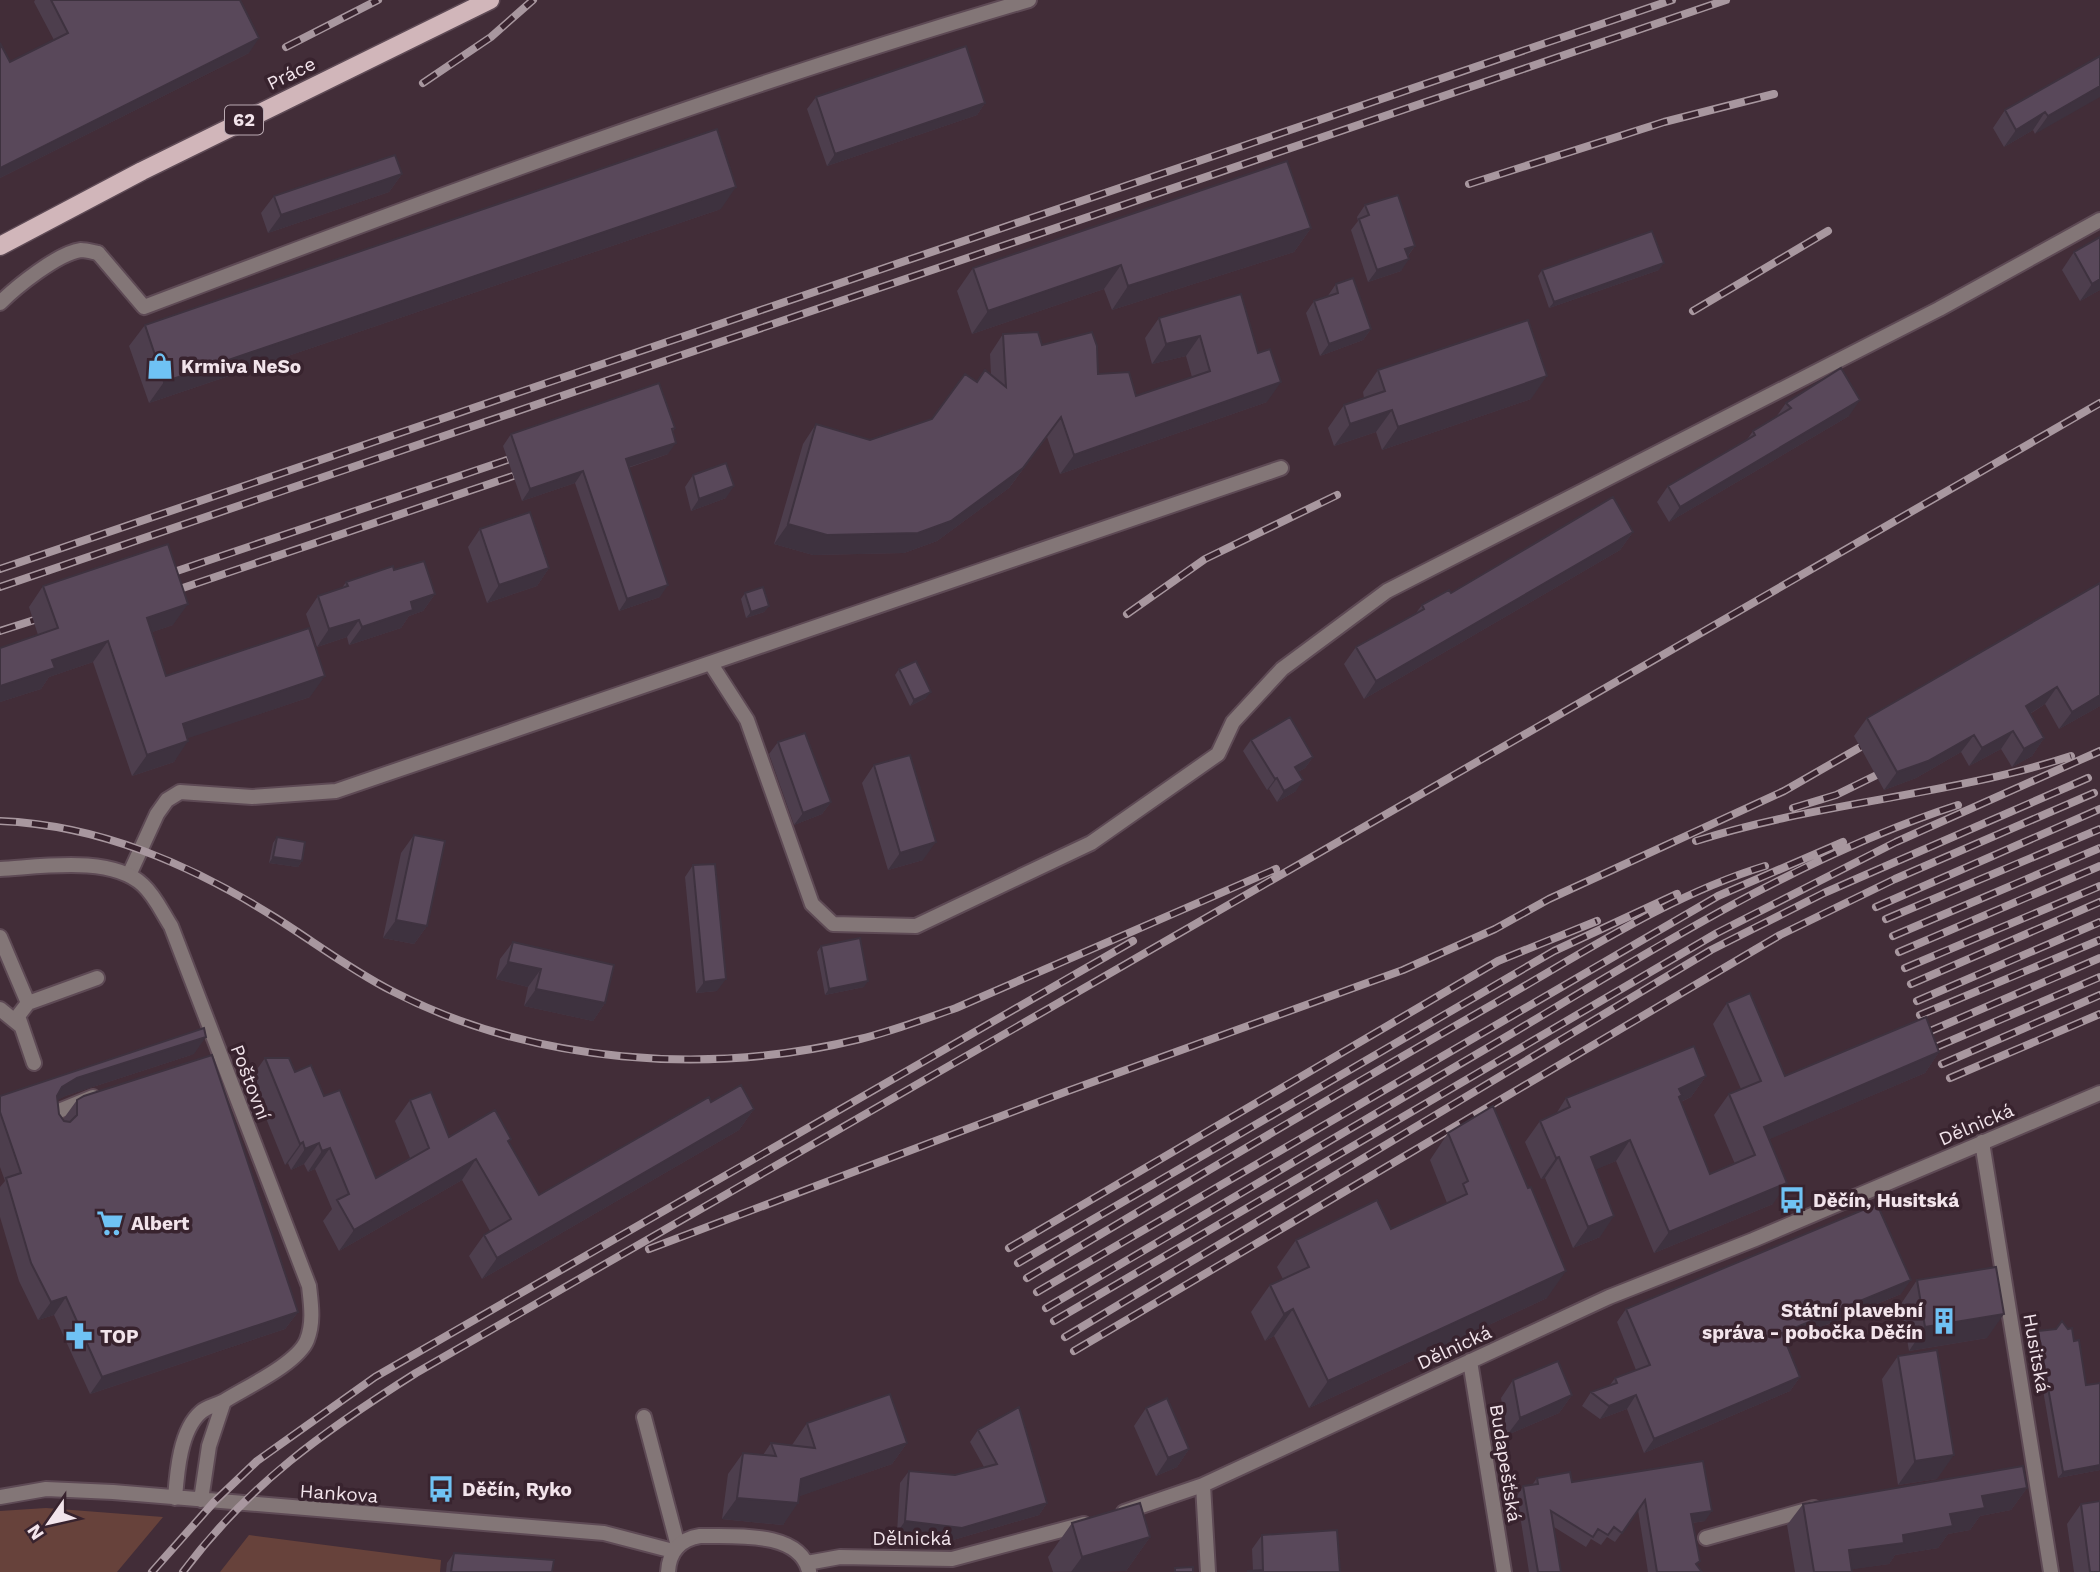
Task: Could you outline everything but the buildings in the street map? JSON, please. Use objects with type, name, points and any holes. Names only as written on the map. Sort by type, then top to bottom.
[{"type":"main road","name":"Práce","points":[[0,246],[154,165],[490,0]]},
{"type":"street","points":[[0,303],[11,292],[67,255],[81,250],[97,253],[144,307],[349,229],[674,114],[1028,0]]},
{"type":"street","points":[[711,664],[747,720],[812,904],[832,924],[916,926],[1091,843],[1218,754],[1233,722],[1282,669],[1387,591],[1926,315],[2100,220]]},
{"type":"street","points":[[0,869],[70,865],[111,869],[130,875],[157,814],[167,800],[180,792],[252,797],[337,791],[1281,468]]},
{"type":"street","name":"Poštovní","points":[[130,875],[154,898],[171,926],[214,1058],[309,1286],[312,1319],[307,1342],[289,1361],[224,1401],[202,1411],[192,1424],[177,1472],[175,1498]]},
{"type":"street","points":[[0,937],[28,1003]]},
{"type":"street","points":[[34,1063],[18,1017],[28,1003],[97,978]]},
{"type":"street","points":[[0,1009],[21,1026]]},
{"type":"street","points":[[56,1130],[54,1113],[68,1105],[106,1093]]},
{"type":"street","name":"Dělnická","points":[[808,1568],[840,1557],[929,1561],[952,1559],[1100,1520],[1203,1485],[1609,1297],[1753,1240],[2100,1093]]},
{"type":"street","name":"Husitská","points":[[1982,1142],[2030,1474],[2051,1572]]},
{"type":"street","name":"Budapešťská","points":[[1470,1361],[1504,1572]]},
{"type":"street","points":[[201,1500],[209,1446],[224,1401]]},
{"type":"street","points":[[644,1417],[676,1548],[668,1572]]},
{"type":"street","points":[[1203,1485],[1208,1572]]},
{"type":"street","name":"Hankova","points":[[3,1494],[66,1489],[604,1533],[676,1548]]},
{"type":"street","points":[[1706,1538],[1799,1510],[1835,1505]]},
{"type":"street","points":[[676,1548],[700,1536],[778,1541],[796,1547],[808,1568]]},
{"type":"shaded area","points":[[46,1508],[163,1517],[117,1572],[0,1572],[0,1511]]},
{"type":"shaded area","points":[[249,1535],[441,1560],[440,1572],[220,1572]]},
{"type":"railway","points":[[286,47],[378,0]]},
{"type":"railway","points":[[423,83],[491,37],[533,0]]},
{"type":"railway","points":[[0,569],[1672,0]]},
{"type":"railway","points":[[0,587],[1726,0]]},
{"type":"railway","points":[[1469,184],[1664,122],[1774,94]]},
{"type":"railway","points":[[1693,311],[1828,231]]},
{"type":"railway","points":[[183,1572],[234,1512],[290,1461],[350,1416],[416,1373],[2100,403]]},
{"type":"railway","points":[[159,577],[507,460]]},
{"type":"railway","points":[[165,594],[513,476]]},
{"type":"railway","points":[[1127,614],[1205,559],[1337,495]]},
{"type":"railway","points":[[0,631],[50,615]]},
{"type":"railway","points":[[649,1249],[1065,1092],[1403,970],[1495,929],[1549,899],[1784,791],[1878,737]]},
{"type":"railway","points":[[1054,1321],[1717,933],[1896,842],[2100,751]]},
{"type":"railway","points":[[1696,841],[1789,817],[1978,781],[2071,756]]},
{"type":"railway","points":[[1793,808],[1836,795],[1893,767]]},
{"type":"railway","points":[[1065,1337],[1711,950],[1824,893],[2088,778]]},
{"type":"railway","points":[[1074,1351],[1780,935],[1895,879],[2094,793]]},
{"type":"railway","points":[[1046,1308],[1676,936],[1843,850],[1958,805]]},
{"type":"railway","points":[[1876,907],[2100,809]]},
{"type":"railway","points":[[0,821],[74,830],[109,839],[178,865],[244,899],[377,983],[446,1016],[503,1034],[562,1048],[622,1056],[682,1059],[802,1051],[896,1029],[956,1008],[1276,869]]},
{"type":"railway","points":[[1886,919],[2100,829]]},
{"type":"railway","points":[[1037,1292],[1718,896],[1843,842]]},
{"type":"railway","points":[[1893,936],[2100,848]]},
{"type":"railway","points":[[1027,1278],[1628,926],[1695,893],[1765,866]]},
{"type":"railway","points":[[1899,952],[2100,866]]},
{"type":"railway","points":[[1905,968],[2100,886]]},
{"type":"railway","points":[[1018,1263],[1554,951],[1677,894]]},
{"type":"railway","points":[[1911,984],[2100,902]]},
{"type":"railway","points":[[1009,1248],[1498,961],[1597,921]]},
{"type":"railway","points":[[1917,1001],[2100,922]]},
{"type":"railway","points":[[1920,1015],[2100,940]]},
{"type":"railway","points":[[152,1572],[214,1502],[257,1461],[375,1377],[1133,941]]},
{"type":"railway","points":[[1928,1032],[2100,958]]},
{"type":"railway","points":[[1936,1047],[2100,977]]},
{"type":"railway","points":[[1942,1064],[2100,995]]},
{"type":"railway","points":[[1950,1078],[2100,1014]]},
{"type":"place","name":"Krmiva NeSo","points":[[160,366]]},
{"type":"place","name":"Děčín, Husitská","points":[[1792,1200]]},
{"type":"place","name":"Albert","points":[[110,1223]]},
{"type":"place","name":"Státní plavební správa - pobočka Děčín","points":[[1944,1321]]},
{"type":"place","name":"TOP","points":[[79,1336]]},
{"type":"place","name":"Děčín, Ryko","points":[[441,1489]]}]
